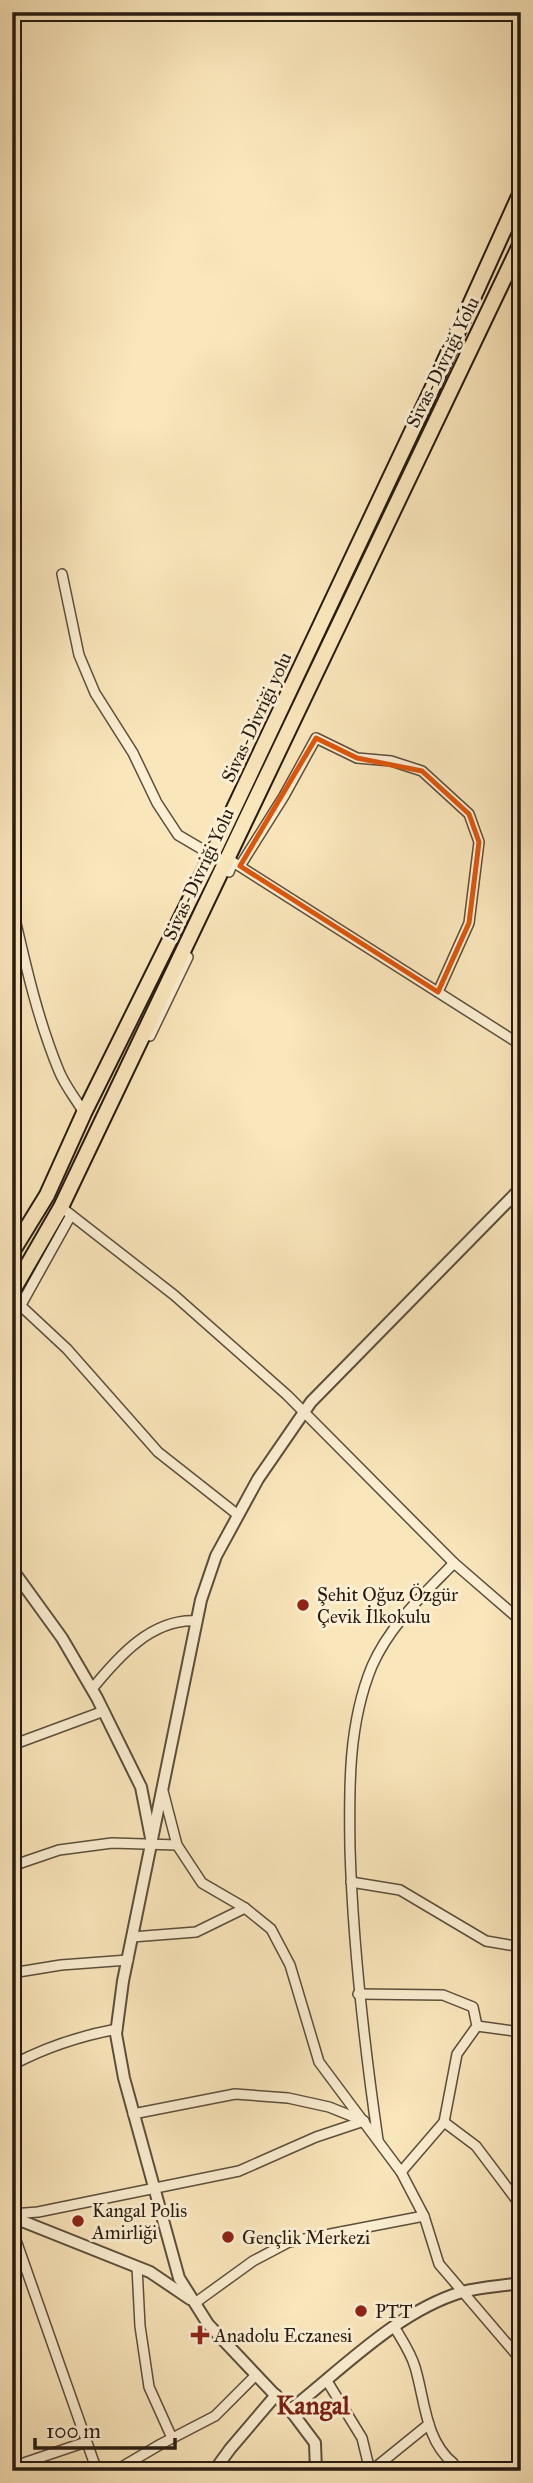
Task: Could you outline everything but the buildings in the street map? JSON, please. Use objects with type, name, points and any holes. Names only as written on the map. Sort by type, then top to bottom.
[{"type":"main road","name":"Sivas-Divriği yolu","points":[[12,1252],[47,1195],[84,1112],[212,855],[432,391],[521,192]]},
{"type":"main road","name":"Sivas-Divriği Yolu","points":[[12,1292],[66,1211],[521,243]]},
{"type":"street","points":[[62,574],[79,655],[95,693],[133,753],[157,803],[178,835],[212,855]]},
{"type":"street","points":[[240,866],[316,738],[357,758],[391,761],[422,771],[469,814],[479,842],[469,923],[438,992]]},
{"type":"street","points":[[12,1321],[22,1307],[233,862],[521,1045]]},
{"type":"street","points":[[12,906],[31,991],[60,1074],[84,1112]]},
{"type":"street","points":[[316,2471],[315,2443],[290,2410],[208,2324],[179,2278],[124,2078],[117,2029],[128,1960],[201,1600],[216,1556],[258,1479],[311,1402],[521,1188]]},
{"type":"street","points":[[66,1211],[174,1295],[287,1395],[454,1563],[521,1621]]},
{"type":"street","points":[[22,1307],[66,1349],[158,1452],[238,1515]]},
{"type":"street","points":[[379,2144],[358,1994],[351,1882],[349,1779],[356,1717],[373,1666],[402,1616],[454,1563]]},
{"type":"street","points":[[12,1569],[62,1638],[104,1711],[141,1787],[152,1844]]},
{"type":"street","points":[[92,1689],[111,1666],[148,1633],[181,1620],[197,1621]]},
{"type":"street","points":[[12,1745],[104,1711]]},
{"type":"street","points":[[163,1789],[177,1844],[202,1883],[245,1908],[271,1929],[290,1965],[319,2062],[401,2172],[424,2216],[439,2264],[521,2360]]},
{"type":"street","points":[[12,1866],[59,1850],[112,1843],[177,1844]]},
{"type":"street","points":[[351,1882],[400,1890],[486,1941],[521,1947]]},
{"type":"street","points":[[132,1937],[195,1932],[245,1908]]},
{"type":"street","points":[[12,1973],[61,1965],[128,1960]]},
{"type":"street","points":[[358,1994],[443,1995],[473,2007],[477,2026],[457,2054],[444,2122],[401,2172]]},
{"type":"street","points":[[477,2026],[521,2032]]},
{"type":"street","points":[[12,2065],[42,2049],[86,2035],[117,2029]]},
{"type":"street","points":[[134,2114],[235,2094],[288,2098],[329,2107],[364,2121]]},
{"type":"street","points":[[12,2215],[239,2171],[316,2137],[364,2121]]},
{"type":"street","points":[[444,2122],[476,2146],[521,2206]]},
{"type":"street","points":[[12,2215],[150,2272],[195,2303]]},
{"type":"street","points":[[195,2303],[253,2261],[289,2242],[424,2216]]},
{"type":"street","points":[[12,2229],[97,2471]]},
{"type":"street","points":[[137,2267],[140,2326],[149,2387],[172,2438]]},
{"type":"street","points":[[290,2410],[428,2305],[464,2292],[521,2283]]},
{"type":"street","points":[[395,2328],[415,2364],[432,2435],[443,2454],[453,2463]]},
{"type":"street","points":[[115,2471],[215,2416],[256,2375]]},
{"type":"street","points":[[327,2381],[362,2438],[370,2471],[429,2424]]},
{"type":"street","points":[[214,2471],[276,2395]]},
{"type":"street","points":[[12,2468],[86,2442]]},
{"type":"highlighted area","points":[[316,738],[357,758],[422,771],[469,814],[479,842],[469,923],[438,992],[240,866]]},
{"type":"place","name":"Şehit Oğuz Özgür Çevik İlkokulu","points":[[303,1605]]},
{"type":"place","name":"Kangal Polis Amirliği","points":[[78,2221]]},
{"type":"place","name":"Gençlik Merkezi","points":[[228,2237]]},
{"type":"place","name":"PTT","points":[[361,2311]]},
{"type":"place","name":"Anadolu Eczanesi","points":[[200,2335]]},
{"type":"district","name":"Kangal","points":[[313,2405]]}]
